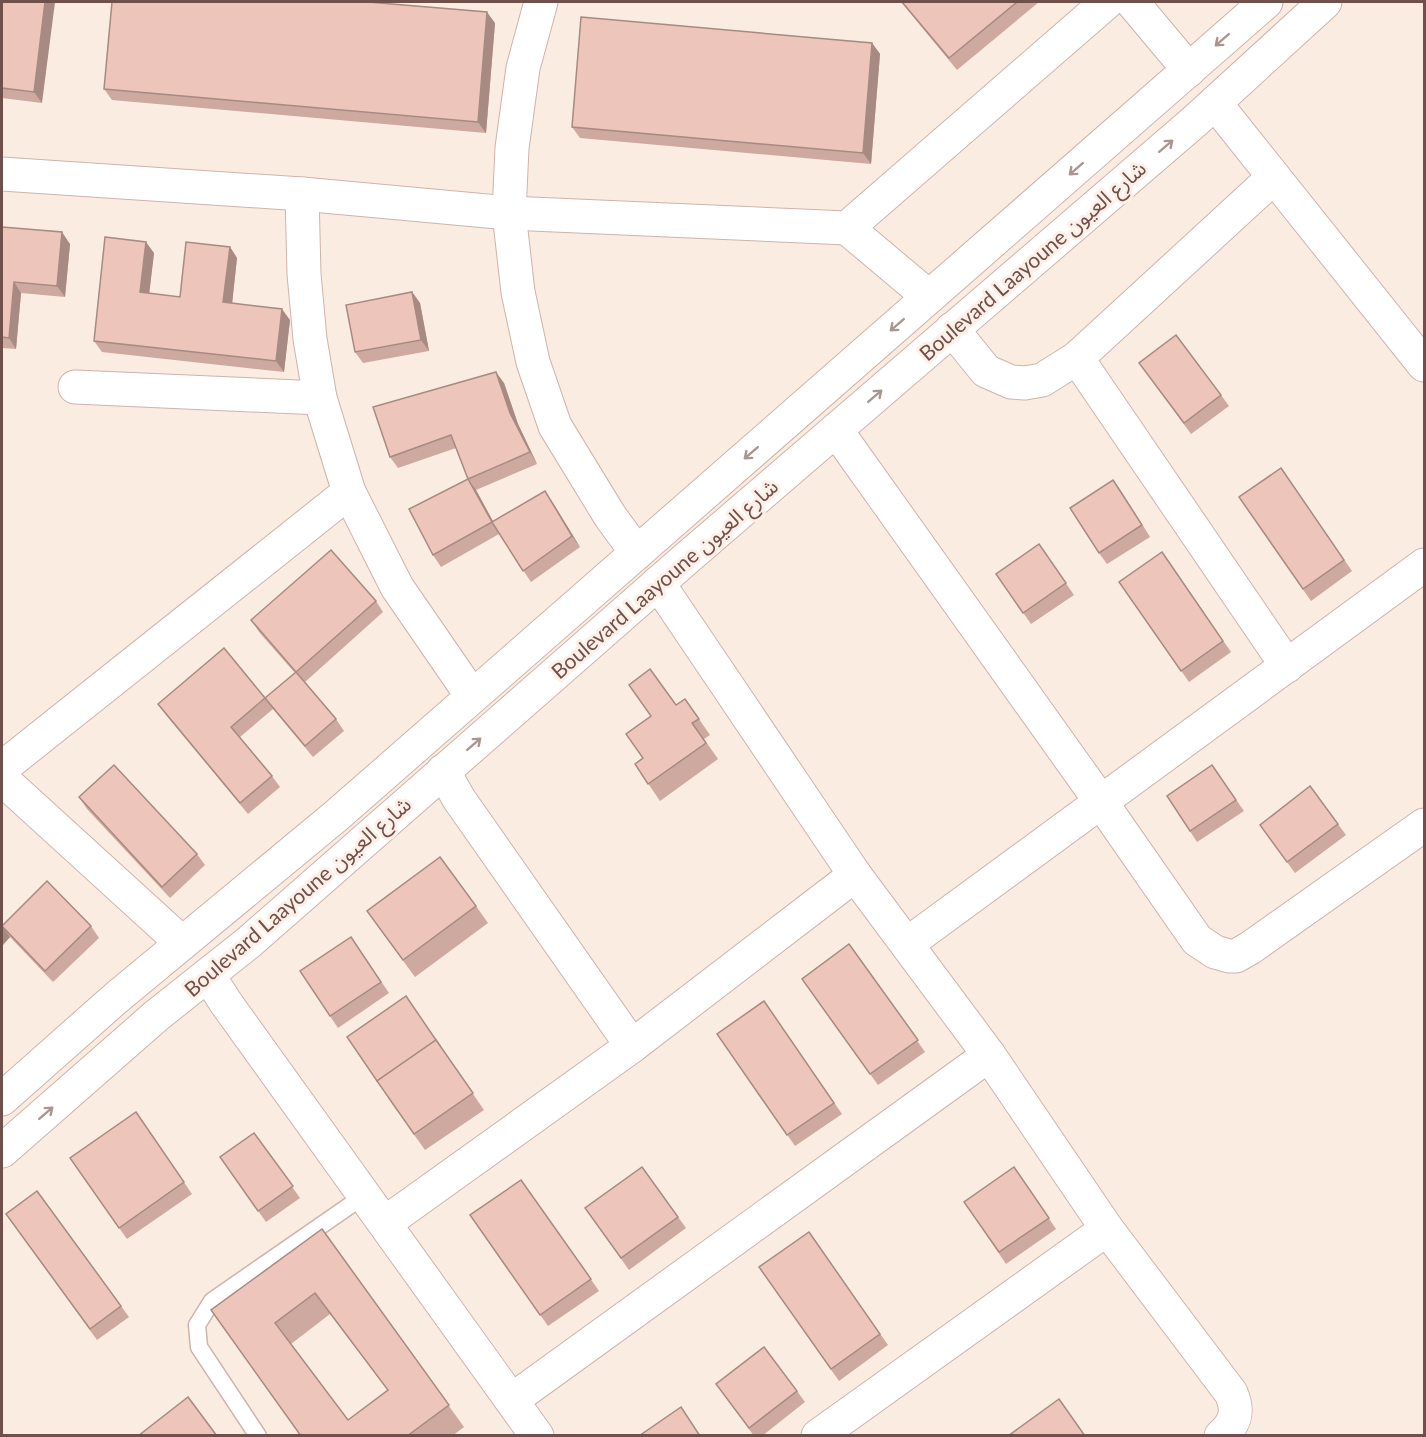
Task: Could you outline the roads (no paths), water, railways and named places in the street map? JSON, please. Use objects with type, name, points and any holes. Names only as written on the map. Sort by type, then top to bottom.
[{"type":"street","points":[[541,2],[523,68],[512,148],[509,213],[518,292],[533,362],[555,426],[610,516],[637,553]]},
{"type":"street","points":[[847,228],[1107,2]]},
{"type":"street","points":[[1132,2],[1189,70]]},
{"type":"street","name":"Boulevard Laayoune شارع العيون","points":[[5,1090],[336,816],[1266,2]]},
{"type":"street","name":"Boulevard Laayoune شارع العيون","points":[[2,1151],[156,1016],[248,943],[658,583],[1215,102],[1325,2]]},
{"type":"street","points":[[1215,102],[1425,365]]},
{"type":"street","points":[[2,174],[302,194],[509,213],[847,228],[929,297]]},
{"type":"street","points":[[952,329],[986,372],[1011,382],[1025,383],[1042,380],[1077,358],[1274,177]]},
{"type":"street","points":[[302,194],[304,274],[310,339],[320,398],[349,492],[397,587],[472,696]]},
{"type":"street","points":[[1077,358],[1287,666]]},
{"type":"street","points":[[75,387],[320,398]]},
{"type":"street","points":[[836,430],[1197,940],[1215,952],[1236,956],[1425,825]]},
{"type":"street","points":[[2,768],[349,492]]},
{"type":"street","points":[[907,944],[1425,565]]},
{"type":"street","points":[[658,583],[855,874],[989,1054],[1107,1229],[1231,1393],[1236,1404],[1236,1417],[1230,1428],[1221,1436]]},
{"type":"street","points":[[442,771],[459,799],[632,1046]]},
{"type":"street","points":[[2,779],[182,943]]},
{"type":"street","points":[[385,1223],[632,1046],[855,874]]},
{"type":"street","points":[[208,975],[455,1324],[512,1400],[533,1434]]},
{"type":"street","points":[[512,1400],[989,1054]]},
{"type":"street","points":[[818,1436],[1107,1229]]},
{"type":"lane","points":[[258,1436],[198,1347],[197,1325],[212,1301],[365,1195]]}]
